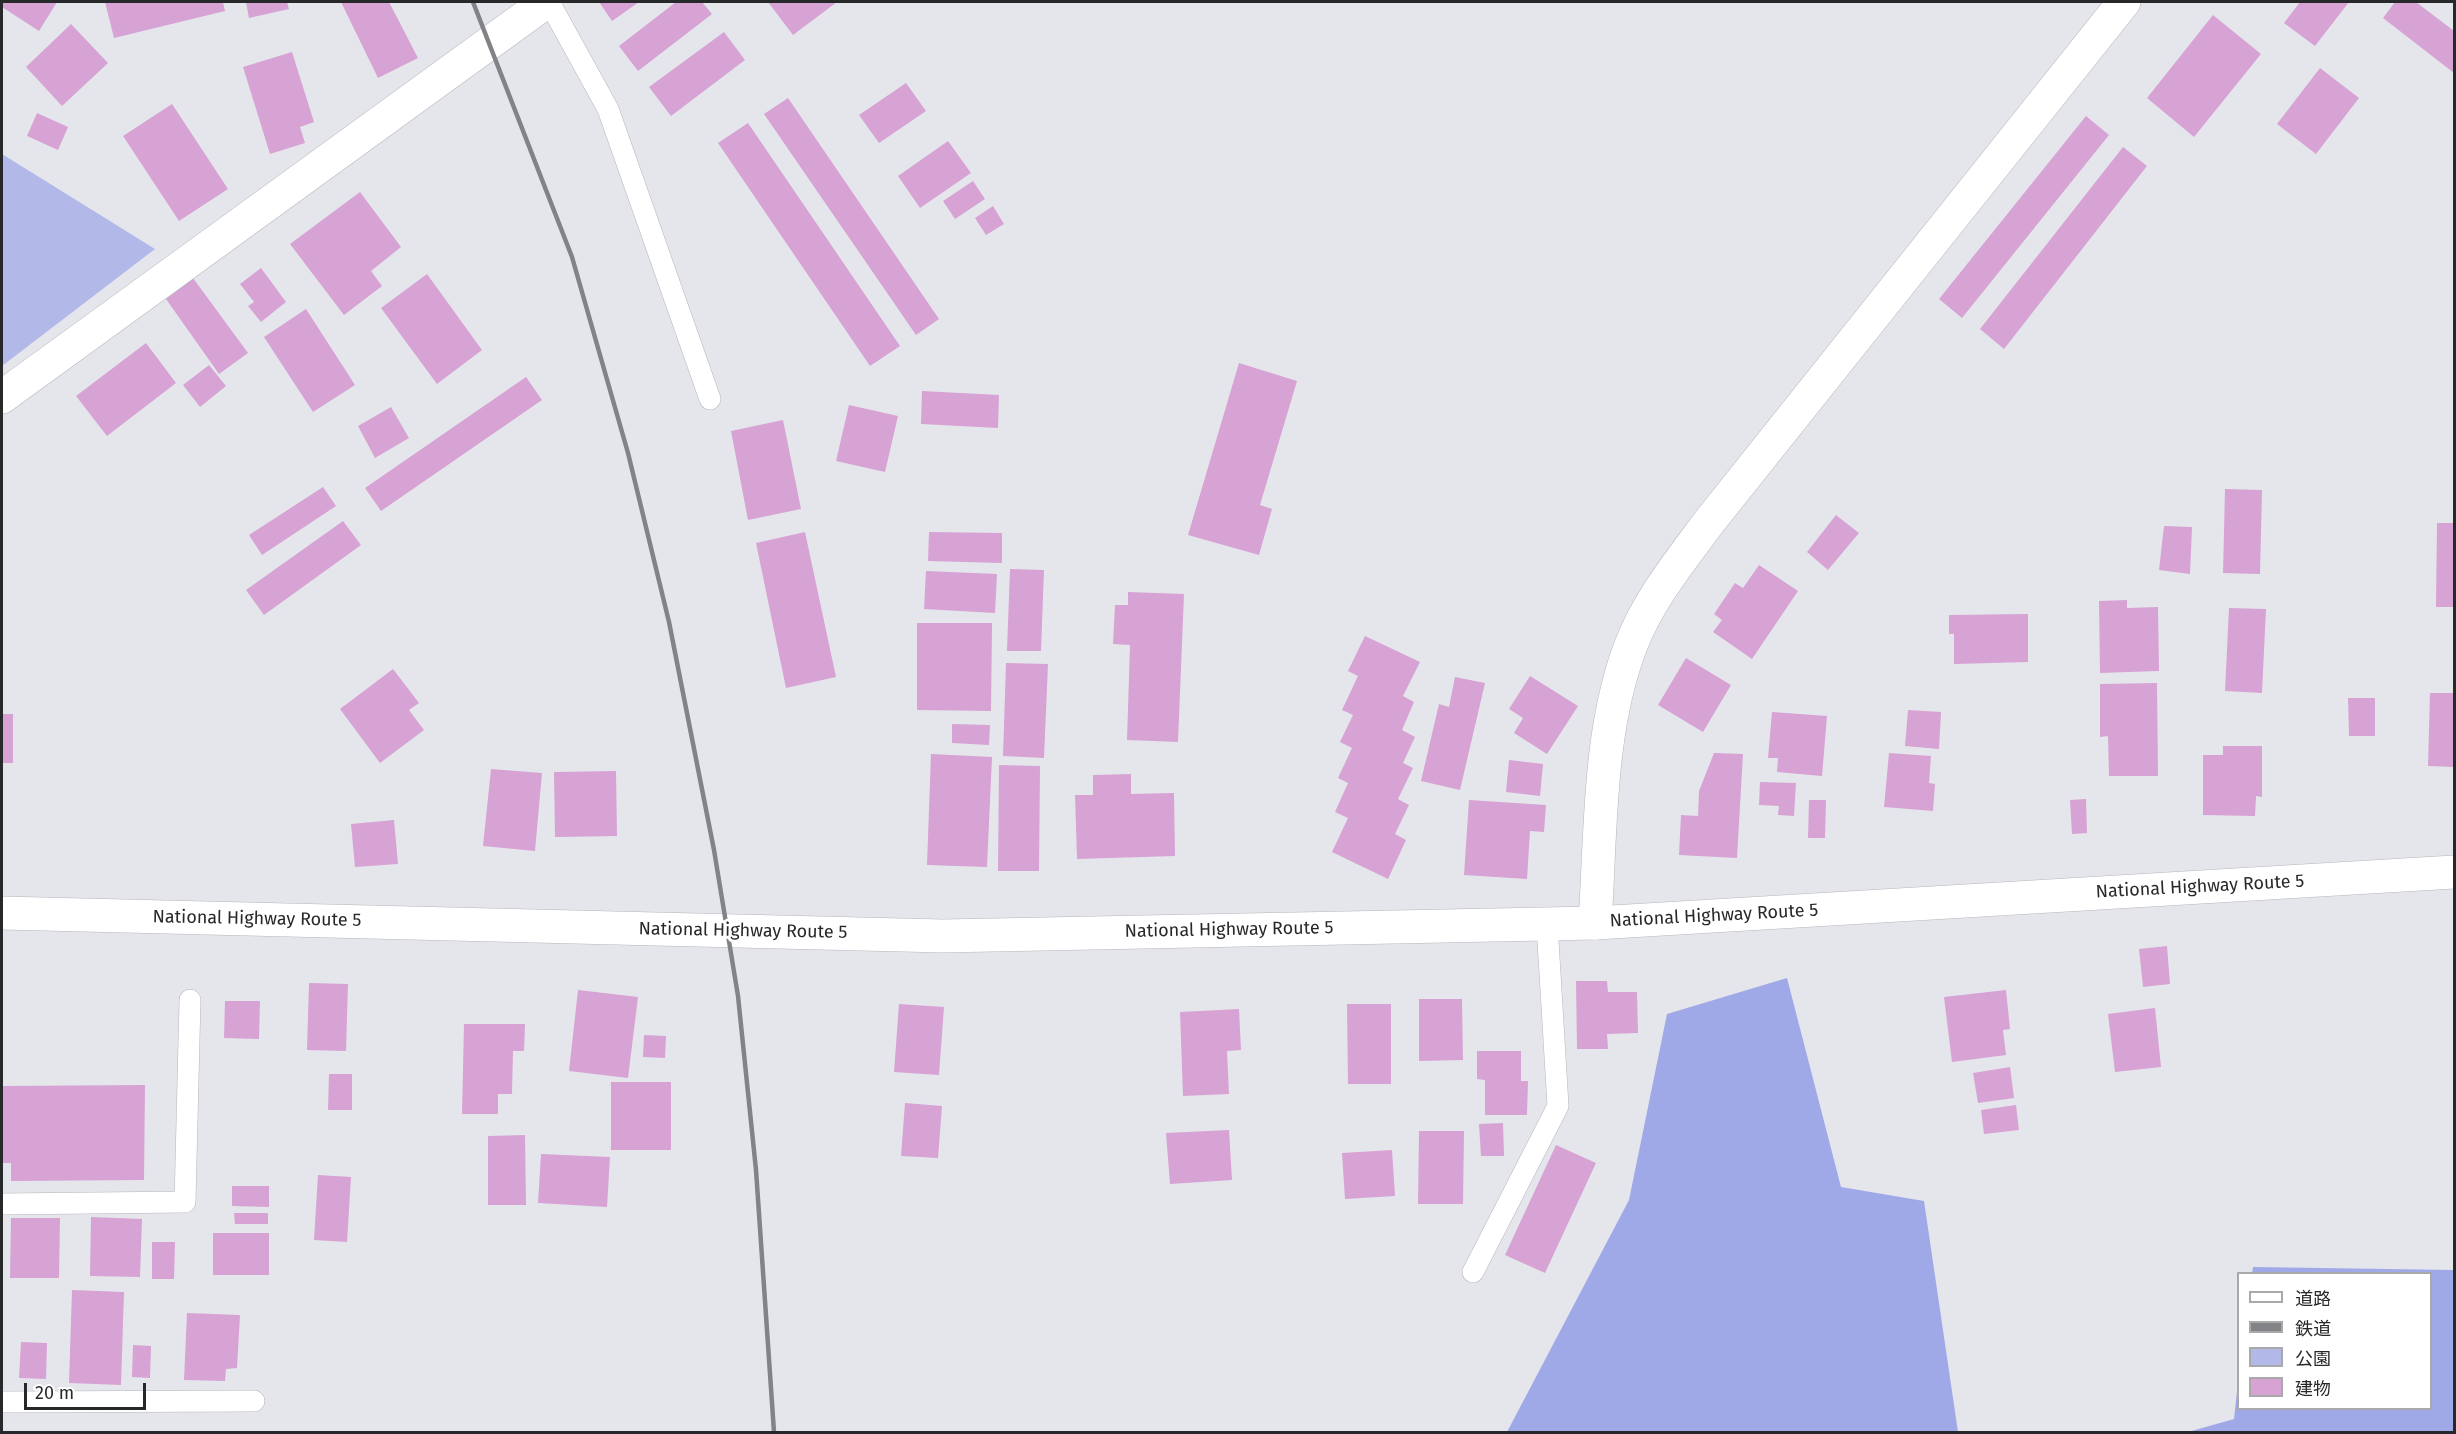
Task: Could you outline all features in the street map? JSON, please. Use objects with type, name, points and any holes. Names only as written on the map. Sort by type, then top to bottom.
[{"type":"main road","points":[[2,397],[548,2]]},
{"type":"main road","points":[[1595,923],[1611,709],[1632,643],[1662,585],[1709,522],[2124,2]]},
{"type":"main road","name":"National Highway Route 5","points":[[2,913],[943,936],[1595,923],[2454,872]]},
{"type":"lane","points":[[548,2],[608,108],[710,399]]},
{"type":"lane","points":[[1473,1272],[1558,1106],[1547,924]]},
{"type":"lane","points":[[2,1204],[185,1202],[190,1000]]},
{"type":"lane","points":[[2,1402],[254,1401]]},
{"type":"green space","points":[[2,154],[155,249],[2,366]]},
{"type":"shaded area","points":[[1787,978],[1841,1187],[1924,1201],[1958,1432],[1507,1432],[1629,1200],[1667,1014]]},
{"type":"shaded area","points":[[2253,1267],[2454,1270],[2454,1432],[2188,1432],[2234,1419],[2237,1391],[2237,1410],[2432,1410],[2432,1272],[2252,1272]]},
{"type":"building","points":[[2,2],[57,2],[39,31],[2,7]]},
{"type":"building","points":[[105,2],[223,2],[225,11],[114,38]]},
{"type":"building","points":[[246,2],[287,2],[289,9],[249,18]]},
{"type":"building","points":[[341,2],[389,2],[418,58],[378,78]]},
{"type":"building","points":[[599,2],[639,2],[612,21]]},
{"type":"building","points":[[676,2],[702,2],[712,14],[638,71],[619,46]]},
{"type":"building","points":[[768,2],[837,2],[793,35]]},
{"type":"building","points":[[2300,2],[2349,2],[2315,46],[2284,23]]},
{"type":"building","points":[[2395,2],[2416,2],[2454,31],[2454,73],[2383,18]]},
{"type":"building","points":[[2213,15],[2261,54],[2194,137],[2147,98]]},
{"type":"building","points":[[71,24],[108,63],[62,106],[26,67]]},
{"type":"building","points":[[724,32],[745,60],[671,116],[649,87]]},
{"type":"building","points":[[292,52],[314,122],[300,127],[305,143],[270,154],[243,67]]},
{"type":"building","points":[[2320,68],[2359,98],[2316,154],[2277,124]]},
{"type":"building","points":[[906,83],[926,111],[879,143],[859,115]]},
{"type":"building","points":[[788,98],[939,319],[916,335],[764,114]]},
{"type":"building","points":[[172,104],[228,189],[179,221],[123,136]]},
{"type":"building","points":[[37,113],[68,127],[58,150],[27,136]]},
{"type":"building","points":[[2086,116],[2109,135],[1962,318],[1939,299]]},
{"type":"building","points":[[748,123],[900,346],[870,366],[718,143]]},
{"type":"building","points":[[948,141],[971,173],[920,208],[898,176]]},
{"type":"building","points":[[2123,147],[2147,166],[2004,349],[1980,329]]},
{"type":"building","points":[[973,181],[985,199],[955,219],[943,201]]},
{"type":"building","points":[[360,192],[401,247],[371,271],[382,286],[344,315],[290,244]]},
{"type":"building","points":[[993,206],[1004,224],[986,235],[975,218]]},
{"type":"building","points":[[261,268],[286,302],[261,322],[248,306],[254,302],[240,284]]},
{"type":"building","points":[[427,274],[482,350],[437,384],[381,308]]},
{"type":"building","points":[[193,278],[248,353],[219,374],[166,299]]},
{"type":"building","points":[[306,309],[355,385],[313,412],[264,337]]},
{"type":"building","points":[[146,343],[176,383],[107,436],[76,396]]},
{"type":"building","points":[[1239,363],[1297,381],[1260,505],[1272,509],[1259,555],[1188,535]]},
{"type":"building","points":[[209,365],[226,386],[200,407],[183,385]]},
{"type":"building","points":[[526,377],[542,400],[381,511],[365,488]]},
{"type":"building","points":[[922,391],[999,395],[998,428],[921,424]]},
{"type":"building","points":[[849,405],[898,416],[885,472],[836,461]]},
{"type":"building","points":[[391,407],[409,438],[375,458],[358,426]]},
{"type":"building","points":[[783,420],[801,509],[748,520],[731,431]]},
{"type":"building","points":[[323,487],[336,506],[262,555],[249,535]]},
{"type":"building","points":[[2225,489],[2262,490],[2260,574],[2223,573]]},
{"type":"building","points":[[1836,515],[1859,533],[1828,570],[1807,552]]},
{"type":"building","points":[[343,521],[361,545],[264,615],[246,590]]},
{"type":"building","points":[[2437,523],[2454,523],[2454,607],[2436,607]]},
{"type":"building","points":[[2164,526],[2192,527],[2190,574],[2159,570]]},
{"type":"building","points":[[805,532],[836,677],[786,688],[756,543]]},
{"type":"building","points":[[929,532],[1002,533],[1002,563],[928,561]]},
{"type":"building","points":[[1759,565],[1798,591],[1752,659],[1713,632],[1722,620],[1714,614],[1735,583],[1743,588]]},
{"type":"building","points":[[1010,569],[1044,570],[1041,651],[1007,651]]},
{"type":"building","points":[[926,571],[997,574],[995,613],[924,609]]},
{"type":"building","points":[[1128,592],[1184,594],[1178,742],[1127,740],[1130,645],[1113,644],[1115,605],[1128,605]]},
{"type":"building","points":[[2127,600],[2127,608],[2158,607],[2159,671],[2100,673],[2099,601]]},
{"type":"building","points":[[2229,608],[2266,609],[2262,693],[2225,691]]},
{"type":"building","points":[[2028,614],[2028,662],[1954,664],[1954,634],[1949,634],[1949,615]]},
{"type":"building","points":[[917,623],[992,623],[991,711],[917,710]]},
{"type":"building","points":[[1365,636],[1420,662],[1403,696],[1414,702],[1402,730],[1415,737],[1403,763],[1413,768],[1398,799],[1409,805],[1395,834],[1406,840],[1388,879],[1332,852],[1348,818],[1335,812],[1348,783],[1338,778],[1352,748],[1340,742],[1353,715],[1342,710],[1358,676],[1348,671]]},
{"type":"building","points":[[1686,658],[1731,685],[1703,732],[1658,705]]},
{"type":"building","points":[[1006,663],[1048,664],[1044,758],[1003,756]]},
{"type":"building","points":[[393,669],[419,703],[409,710],[424,730],[380,763],[340,709]]},
{"type":"building","points":[[1530,676],[1578,706],[1547,754],[1514,733],[1523,718],[1509,709]]},
{"type":"building","points":[[1455,677],[1485,683],[1460,790],[1421,781],[1439,704],[1449,707]]},
{"type":"building","points":[[2157,683],[2158,776],[2109,776],[2108,736],[2100,737],[2100,684]]},
{"type":"building","points":[[2430,693],[2454,693],[2454,767],[2428,766]]},
{"type":"building","points":[[2348,698],[2375,698],[2375,736],[2349,736]]},
{"type":"building","points":[[1908,710],[1941,712],[1939,749],[1905,746]]},
{"type":"building","points":[[1772,712],[1827,716],[1822,776],[1777,772],[1778,758],[1768,758]]},
{"type":"building","points":[[2,714],[13,714],[13,763],[2,763]]},
{"type":"building","points":[[952,724],[990,725],[989,745],[952,743]]},
{"type":"building","points":[[2223,746],[2262,746],[2262,797],[2256,796],[2255,816],[2203,815],[2203,755],[2223,755]]},
{"type":"building","points":[[1714,753],[1743,754],[1737,858],[1679,855],[1681,815],[1698,816],[1699,791]]},
{"type":"building","points":[[1889,753],[1931,756],[1929,783],[1935,784],[1933,811],[1884,807]]},
{"type":"building","points":[[931,754],[992,757],[987,867],[927,865]]},
{"type":"building","points":[[1509,760],[1543,764],[1540,796],[1506,792]]},
{"type":"building","points":[[999,765],[1040,766],[1039,871],[998,871]]},
{"type":"building","points":[[491,769],[542,773],[535,851],[483,846]]},
{"type":"building","points":[[616,771],[617,836],[555,837],[554,772]]},
{"type":"building","points":[[1131,774],[1131,794],[1174,793],[1175,856],[1077,859],[1075,795],[1093,795],[1093,775]]},
{"type":"building","points":[[1760,782],[1796,783],[1794,816],[1778,815],[1779,806],[1759,805]]},
{"type":"building","points":[[2086,799],[2087,833],[2072,834],[2070,800]]},
{"type":"building","points":[[1469,800],[1546,805],[1544,832],[1530,831],[1527,879],[1464,875]]},
{"type":"building","points":[[1809,800],[1826,800],[1825,838],[1808,838]]},
{"type":"building","points":[[394,820],[398,864],[355,867],[351,824]]},
{"type":"building","points":[[2167,946],[2170,984],[2143,987],[2139,949]]},
{"type":"building","points":[[1576,981],[1607,981],[1608,992],[1637,992],[1638,1033],[1607,1034],[1608,1049],[1577,1049]]},
{"type":"building","points":[[309,983],[348,984],[346,1051],[307,1050]]},
{"type":"building","points":[[578,990],[638,997],[628,1078],[569,1071]]},
{"type":"building","points":[[2006,990],[2010,1029],[2003,1030],[2006,1055],[1952,1062],[1944,997]]},
{"type":"building","points":[[1419,999],[1462,999],[1463,1060],[1419,1061]]},
{"type":"building","points":[[225,1001],[260,1001],[259,1039],[224,1038]]},
{"type":"building","points":[[899,1004],[944,1007],[939,1075],[894,1072]]},
{"type":"building","points":[[1347,1004],[1391,1004],[1391,1084],[1348,1084]]},
{"type":"building","points":[[2155,1008],[2161,1067],[2115,1072],[2108,1014]]},
{"type":"building","points":[[1239,1009],[1241,1050],[1227,1051],[1229,1094],[1183,1096],[1180,1012]]},
{"type":"building","points":[[464,1024],[525,1024],[524,1051],[513,1051],[512,1094],[498,1094],[498,1114],[462,1114]]},
{"type":"building","points":[[644,1035],[666,1036],[665,1058],[643,1057]]},
{"type":"building","points":[[1477,1051],[1521,1051],[1521,1081],[1528,1081],[1527,1115],[1485,1115],[1485,1080],[1477,1079]]},
{"type":"building","points":[[2010,1067],[2014,1098],[1978,1103],[1973,1073]]},
{"type":"building","points":[[329,1074],[352,1074],[352,1110],[328,1110]]},
{"type":"building","points":[[611,1082],[671,1082],[671,1150],[611,1150]]},
{"type":"building","points":[[145,1085],[144,1180],[11,1181],[11,1163],[2,1163],[2,1086]]},
{"type":"building","points":[[905,1103],[942,1106],[938,1158],[901,1156]]},
{"type":"building","points":[[2016,1105],[2019,1130],[1984,1134],[1981,1110]]},
{"type":"building","points":[[1503,1123],[1504,1156],[1481,1156],[1479,1124]]},
{"type":"building","points":[[1229,1130],[1232,1180],[1170,1184],[1166,1133]]},
{"type":"building","points":[[1419,1131],[1464,1131],[1463,1204],[1418,1204]]},
{"type":"building","points":[[525,1135],[526,1205],[488,1205],[488,1136]]},
{"type":"building","points":[[1556,1145],[1596,1163],[1545,1273],[1505,1255]]},
{"type":"building","points":[[1392,1150],[1395,1196],[1345,1199],[1342,1153]]},
{"type":"building","points":[[541,1154],[610,1157],[607,1207],[538,1203]]},
{"type":"building","points":[[318,1175],[351,1177],[347,1242],[314,1240]]},
{"type":"building","points":[[232,1186],[269,1186],[269,1207],[232,1206]]},
{"type":"building","points":[[234,1213],[268,1213],[268,1224],[235,1224]]},
{"type":"building","points":[[91,1217],[142,1219],[140,1277],[90,1276]]},
{"type":"building","points":[[11,1218],[60,1218],[59,1278],[10,1278]]},
{"type":"building","points":[[213,1233],[269,1233],[269,1275],[213,1275]]},
{"type":"building","points":[[152,1242],[175,1242],[174,1279],[152,1279]]},
{"type":"building","points":[[72,1290],[124,1292],[121,1385],[69,1383]]},
{"type":"building","points":[[187,1313],[240,1315],[237,1368],[226,1369],[225,1381],[184,1380]]},
{"type":"building","points":[[21,1342],[47,1343],[46,1379],[19,1378]]},
{"type":"building","points":[[133,1345],[151,1346],[150,1378],[132,1377]]},
{"type":"railway","points":[[473,2],[572,257],[628,453],[669,622],[714,850],[738,996],[756,1170],[774,1432]]}]
